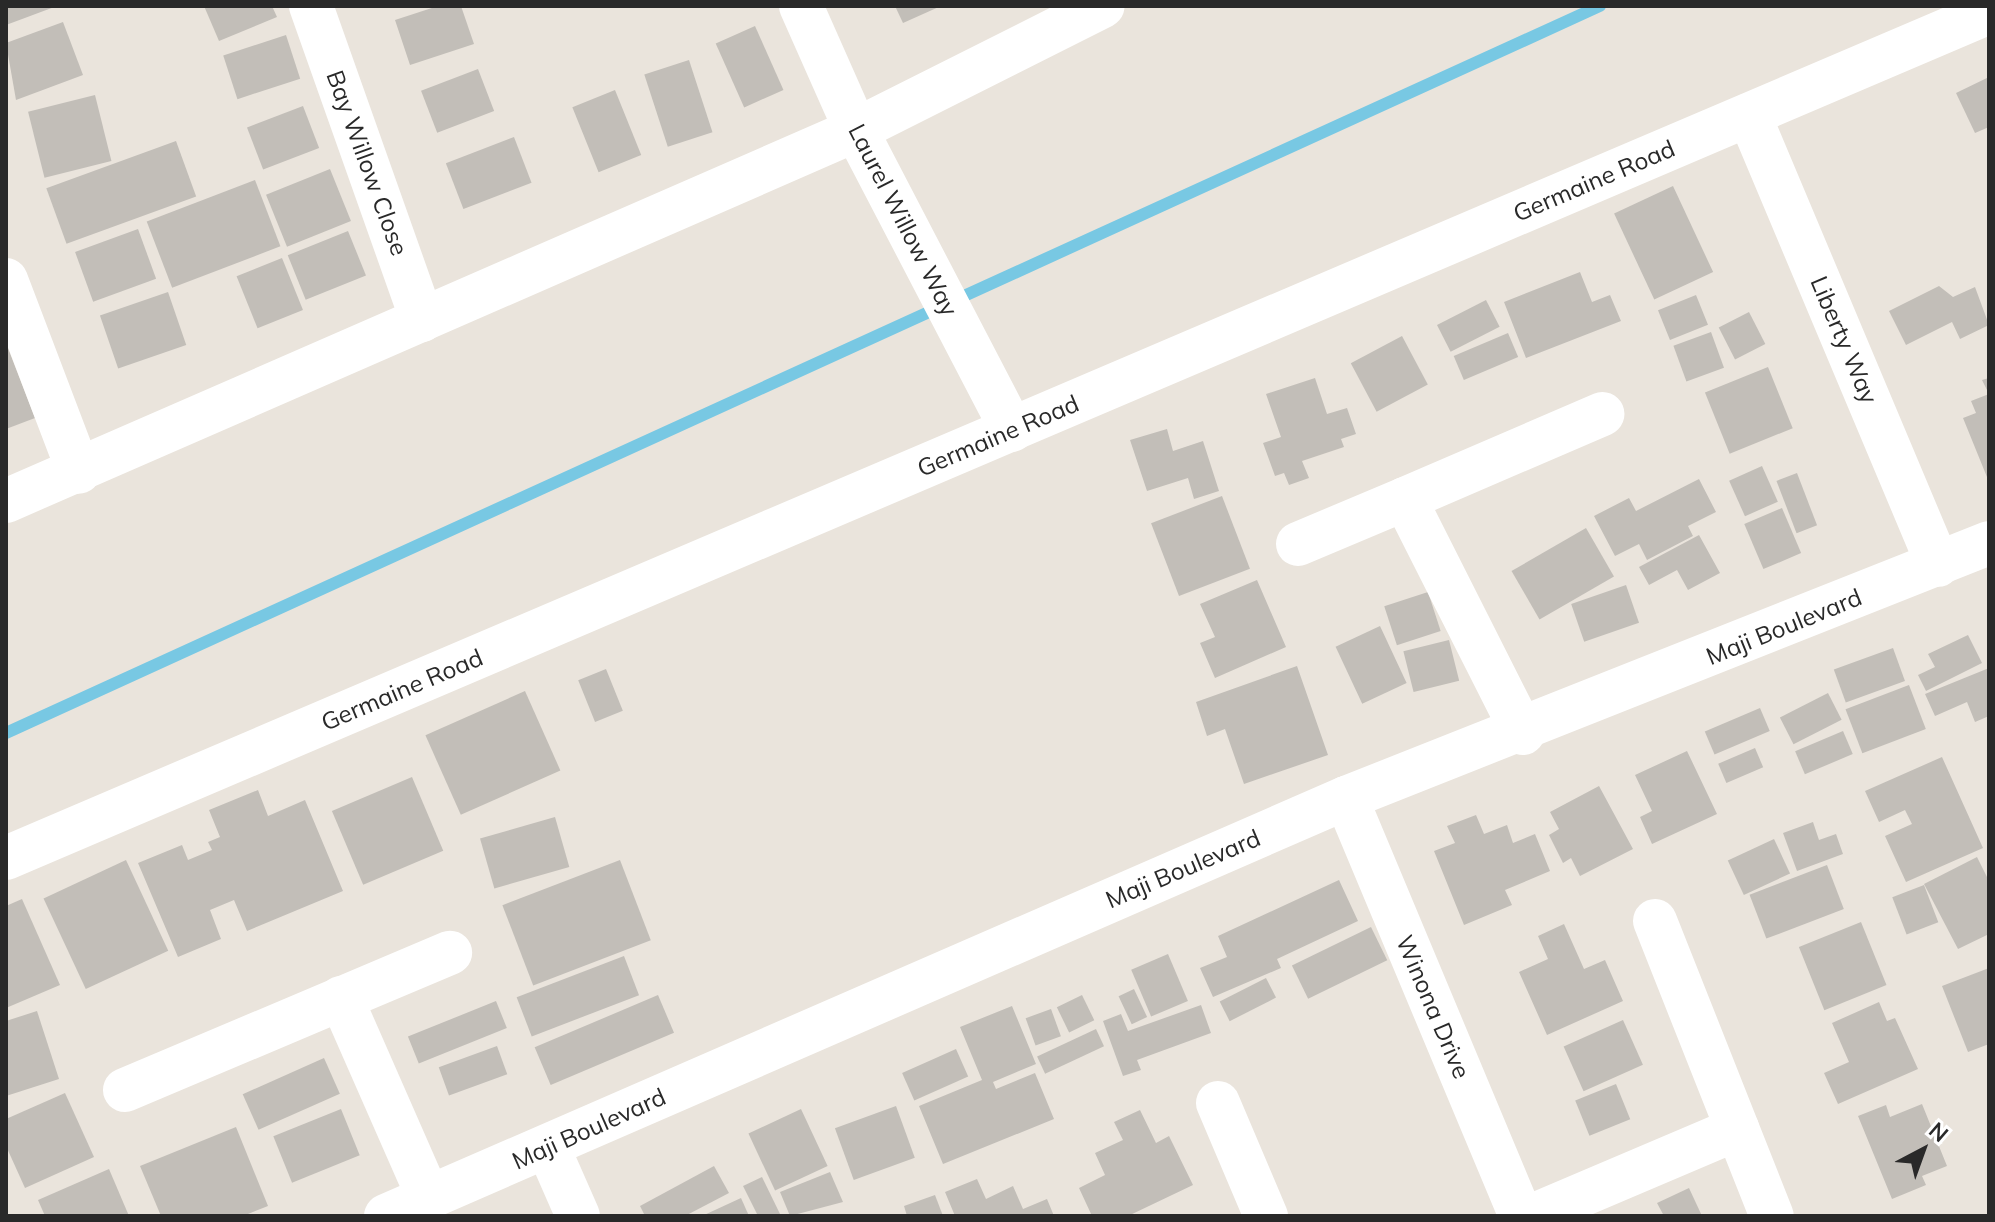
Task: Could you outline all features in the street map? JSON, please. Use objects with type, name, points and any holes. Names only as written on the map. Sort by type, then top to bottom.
[{"type":"street","name":"Bay Willow Close","points":[[311,6],[422,320]]},
{"type":"street","name":"Laurel Willow Way","points":[[801,6],[856,130],[1012,430]]},
{"type":"street","points":[[6,501],[79,472],[856,130],[1103,6]]},
{"type":"street","name":"Germaine Road","points":[[6,858],[1989,12]]},
{"type":"street","name":"Liberty Way","points":[[1749,115],[1938,565]]},
{"type":"street","points":[[6,280],[79,472]]},
{"type":"street","points":[[1298,544],[1602,414]]},
{"type":"street","points":[[1405,499],[1523,733]]},
{"type":"street","name":"Maji Boulevard","points":[[386,1216],[549,1150],[1346,798],[1523,733],[1989,543]]},
{"type":"street","name":"Winona Drive","points":[[1346,798],[1521,1216]]},
{"type":"street","points":[[1655,921],[1772,1216]]},
{"type":"street","points":[[125,1090],[450,953]]},
{"type":"street","points":[[341,998],[429,1198]]},
{"type":"street","points":[[1218,1103],[1266,1216]]},
{"type":"street","points":[[1532,1216],[1737,1129]]},
{"type":"street","points":[[549,1150],[578,1216]]},
{"type":"building","points":[[6,6],[57,6],[6,25]]},
{"type":"building","points":[[204,6],[272,6],[277,17],[219,41]]},
{"type":"building","points":[[438,6],[461,6],[474,44],[410,65],[395,20]]},
{"type":"building","points":[[895,6],[941,6],[903,23]]},
{"type":"building","points":[[63,22],[83,75],[16,100],[6,43]]},
{"type":"building","points":[[755,26],[783,90],[744,107],[716,43]]},
{"type":"building","points":[[286,35],[300,79],[237,99],[223,55]]},
{"type":"building","points":[[689,60],[712,132],[668,147],[644,75]]},
{"type":"building","points":[[478,69],[494,111],[437,133],[421,91]]},
{"type":"building","points":[[1989,77],[1989,127],[1975,133],[1956,93]]},
{"type":"building","points":[[615,90],[641,155],[599,172],[572,107]]},
{"type":"building","points":[[95,95],[111,161],[45,178],[28,112]]},
{"type":"building","points":[[303,106],[319,148],[263,170],[247,128]]},
{"type":"building","points":[[514,137],[532,183],[463,209],[446,163]]},
{"type":"building","points":[[176,141],[196,196],[67,244],[46,188]]},
{"type":"building","points":[[330,169],[351,221],[287,247],[266,195]]},
{"type":"building","points":[[255,180],[280,246],[172,288],[147,222]]},
{"type":"building","points":[[1673,186],[1713,272],[1654,300],[1614,213]]},
{"type":"building","points":[[138,229],[156,279],[93,302],[75,252]]},
{"type":"building","points":[[348,231],[366,276],[306,300],[288,255]]},
{"type":"building","points":[[282,258],[303,310],[258,328],[237,276]]},
{"type":"building","points":[[1580,272],[1592,302],[1610,295],[1621,321],[1526,358],[1504,302]]},
{"type":"building","points":[[1939,286],[1953,297],[1975,287],[1989,325],[1960,339],[1952,322],[1906,345],[1889,311]]},
{"type":"building","points":[[168,292],[186,345],[118,368],[100,315]]},
{"type":"building","points":[[1696,295],[1708,325],[1670,340],[1658,310]]},
{"type":"building","points":[[1486,300],[1500,327],[1451,352],[1437,325]]},
{"type":"building","points":[[1749,312],[1765,344],[1735,360],[1719,327]]},
{"type":"building","points":[[1711,332],[1724,368],[1686,381],[1673,346]]},
{"type":"building","points":[[1508,333],[1518,357],[1464,380],[1454,356]]},
{"type":"building","points":[[1402,336],[1428,385],[1377,412],[1351,363]]},
{"type":"building","points":[[6,343],[35,418],[6,429]]},
{"type":"building","points":[[1768,367],[1793,428],[1730,454],[1705,392]]},
{"type":"building","points":[[1315,378],[1327,414],[1347,408],[1356,434],[1341,439],[1344,447],[1302,461],[1309,478],[1289,485],[1284,473],[1275,476],[1263,443],[1281,437],[1266,394]]},
{"type":"building","points":[[1989,378],[1989,394],[1982,380]]},
{"type":"building","points":[[1989,394],[1989,482],[1963,418],[1976,413],[1971,401]]},
{"type":"building","points":[[1167,429],[1173,451],[1203,441],[1219,491],[1194,499],[1188,478],[1147,491],[1130,440]]},
{"type":"building","points":[[1762,466],[1778,502],[1745,516],[1729,481]]},
{"type":"building","points":[[1797,473],[1817,525],[1797,533],[1776,481]]},
{"type":"building","points":[[1699,479],[1716,512],[1688,526],[1693,536],[1647,560],[1639,544],[1615,556],[1594,516],[1629,498],[1636,511]]},
{"type":"building","points":[[1222,496],[1250,569],[1179,596],[1151,523]]},
{"type":"building","points":[[1782,508],[1801,553],[1763,569],[1744,524]]},
{"type":"building","points":[[1586,528],[1614,576],[1540,619],[1512,571]]},
{"type":"building","points":[[1699,535],[1720,573],[1688,590],[1677,570],[1649,585],[1639,567]]},
{"type":"building","points":[[1257,580],[1286,647],[1215,678],[1200,643],[1215,637],[1200,604]]},
{"type":"building","points":[[1626,585],[1639,623],[1584,642],[1571,604]]},
{"type":"building","points":[[1428,592],[1441,631],[1397,645],[1384,606]]},
{"type":"building","points":[[1380,626],[1407,683],[1362,704],[1336,647]]},
{"type":"building","points":[[1968,635],[1982,663],[1926,691],[1918,675],[1935,667],[1928,654]]},
{"type":"building","points":[[1449,640],[1459,681],[1414,692],[1403,651]]},
{"type":"building","points":[[1893,648],[1905,681],[1846,702],[1834,670]]},
{"type":"building","points":[[1297,666],[1328,755],[1244,784],[1225,729],[1207,736],[1196,702]]},
{"type":"building","points":[[1989,668],[1989,716],[1975,722],[1967,702],[1935,716],[1925,694]]},
{"type":"building","points":[[606,669],[623,711],[595,722],[578,680]]},
{"type":"building","points":[[1909,685],[1926,729],[1862,753],[1846,709]]},
{"type":"building","points":[[525,691],[560,770],[461,815],[425,735]]},
{"type":"building","points":[[1828,693],[1842,720],[1794,744],[1780,718]]},
{"type":"building","points":[[1760,708],[1770,731],[1715,754],[1705,731]]},
{"type":"building","points":[[1843,731],[1853,754],[1805,774],[1795,751]]},
{"type":"building","points":[[1755,748],[1763,767],[1726,783],[1718,764]]},
{"type":"building","points":[[1687,751],[1717,814],[1652,844],[1640,817],[1652,811],[1635,775]]},
{"type":"building","points":[[1942,757],[1983,848],[1906,882],[1885,836],[1912,824],[1905,810],[1879,822],[1865,791]]},
{"type":"building","points":[[412,777],[443,851],[363,885],[332,811]]},
{"type":"building","points":[[1599,786],[1633,849],[1580,876],[1571,858],[1563,863],[1549,835],[1559,829],[1550,812]]},
{"type":"building","points":[[258,790],[268,816],[305,800],[343,891],[247,931],[234,900],[210,910],[221,939],[178,957],[138,863],[182,845],[188,860],[212,850],[208,842],[220,837],[209,810]]},
{"type":"building","points":[[1476,815],[1484,834],[1507,825],[1513,843],[1535,834],[1550,871],[1505,890],[1512,905],[1464,925],[1434,851],[1455,843],[1447,826]]},
{"type":"building","points":[[555,817],[569,867],[494,888],[480,838]]},
{"type":"building","points":[[1813,822],[1819,840],[1836,834],[1843,854],[1797,871],[1783,833]]},
{"type":"building","points":[[1774,839],[1790,873],[1744,895],[1728,861]]},
{"type":"building","points":[[1977,857],[1989,881],[1989,934],[1958,949],[1924,884]]},
{"type":"building","points":[[126,860],[168,951],[86,989],[44,898]]},
{"type":"building","points":[[620,860],[651,940],[533,985],[502,905]]},
{"type":"building","points":[[1827,865],[1844,909],[1766,939],[1750,895]]},
{"type":"building","points":[[1339,880],[1358,921],[1277,959],[1281,968],[1213,997],[1200,968],[1227,957],[1218,936]]},
{"type":"building","points":[[1924,885],[1938,922],[1907,935],[1892,897]]},
{"type":"building","points":[[22,899],[60,985],[6,1008],[6,906]]},
{"type":"building","points":[[1861,922],[1886,985],[1824,1010],[1799,947]]},
{"type":"building","points":[[1564,924],[1584,969],[1605,960],[1623,1001],[1547,1035],[1519,972],[1548,959],[1538,936]]},
{"type":"building","points":[[1371,927],[1387,960],[1308,999],[1292,966]]},
{"type":"building","points":[[1168,954],[1188,1001],[1151,1017],[1131,970]]},
{"type":"building","points":[[624,956],[639,995],[532,1036],[517,997]]},
{"type":"building","points":[[1989,968],[1989,1044],[1968,1052],[1942,986]]},
{"type":"building","points":[[1266,978],[1276,998],[1230,1021],[1220,1002]]},
{"type":"building","points":[[1134,989],[1147,1017],[1132,1024],[1119,996]]},
{"type":"building","points":[[658,995],[674,1033],[551,1085],[535,1047]]},
{"type":"building","points":[[1082,995],[1094,1020],[1069,1032],[1057,1007]]},
{"type":"building","points":[[496,1001],[507,1028],[419,1063],[408,1037]]},
{"type":"building","points":[[1879,1002],[1887,1021],[1895,1018],[1918,1069],[1838,1104],[1824,1073],[1849,1062],[1832,1023]]},
{"type":"building","points":[[1201,1005],[1211,1033],[1137,1060],[1141,1070],[1123,1076],[1103,1021],[1121,1014],[1128,1031]]},
{"type":"building","points":[[1012,1006],[1036,1064],[993,1082],[996,1089],[1035,1073],[1054,1119],[943,1164],[919,1106],[982,1080],[960,1027]]},
{"type":"building","points":[[1051,1009],[1061,1036],[1036,1045],[1026,1018]]},
{"type":"building","points":[[37,1011],[59,1079],[6,1096],[6,1021]]},
{"type":"building","points":[[1623,1020],[1643,1065],[1584,1091],[1564,1046]]},
{"type":"building","points":[[1096,1029],[1104,1046],[1045,1074],[1037,1056]]},
{"type":"building","points":[[497,1046],[507,1074],[449,1095],[439,1067]]},
{"type":"building","points":[[956,1049],[968,1076],[914,1100],[902,1073]]},
{"type":"building","points":[[324,1058],[340,1094],[259,1130],[243,1094]]},
{"type":"building","points":[[1616,1084],[1630,1119],[1589,1136],[1575,1100]]},
{"type":"building","points":[[65,1093],[94,1157],[25,1188],[6,1146],[6,1119]]},
{"type":"building","points":[[1922,1104],[1947,1166],[1922,1176],[1926,1185],[1892,1199],[1858,1116],[1886,1105],[1890,1117]]},
{"type":"building","points":[[896,1106],[915,1158],[854,1180],[835,1128]]},
{"type":"building","points":[[341,1109],[360,1155],[292,1183],[273,1136]]},
{"type":"building","points":[[801,1109],[828,1166],[775,1191],[748,1134]]},
{"type":"building","points":[[1140,1110],[1156,1143],[1169,1136],[1193,1185],[1128,1216],[1092,1216],[1079,1188],[1105,1175],[1095,1153],[1123,1140],[1114,1122]]},
{"type":"building","points":[[236,1127],[268,1206],[243,1216],[161,1216],[140,1166]]},
{"type":"building","points":[[714,1166],[729,1193],[685,1216],[645,1216],[640,1206]]},
{"type":"building","points":[[109,1169],[129,1216],[45,1216],[38,1200]]},
{"type":"building","points":[[830,1172],[843,1202],[790,1216],[780,1192]]},
{"type":"building","points":[[762,1177],[781,1216],[758,1216],[743,1186]]},
{"type":"building","points":[[977,1179],[986,1199],[1013,1186],[1023,1209],[1047,1199],[1054,1216],[955,1216],[945,1192]]},
{"type":"building","points":[[1689,1188],[1702,1216],[1664,1216],[1657,1203]]},
{"type":"building","points":[[935,1195],[943,1216],[907,1216],[904,1206]]},
{"type":"building","points":[[741,1198],[749,1216],[702,1216]]},
{"type":"waterway","points":[[6,733],[1600,6]]}]
